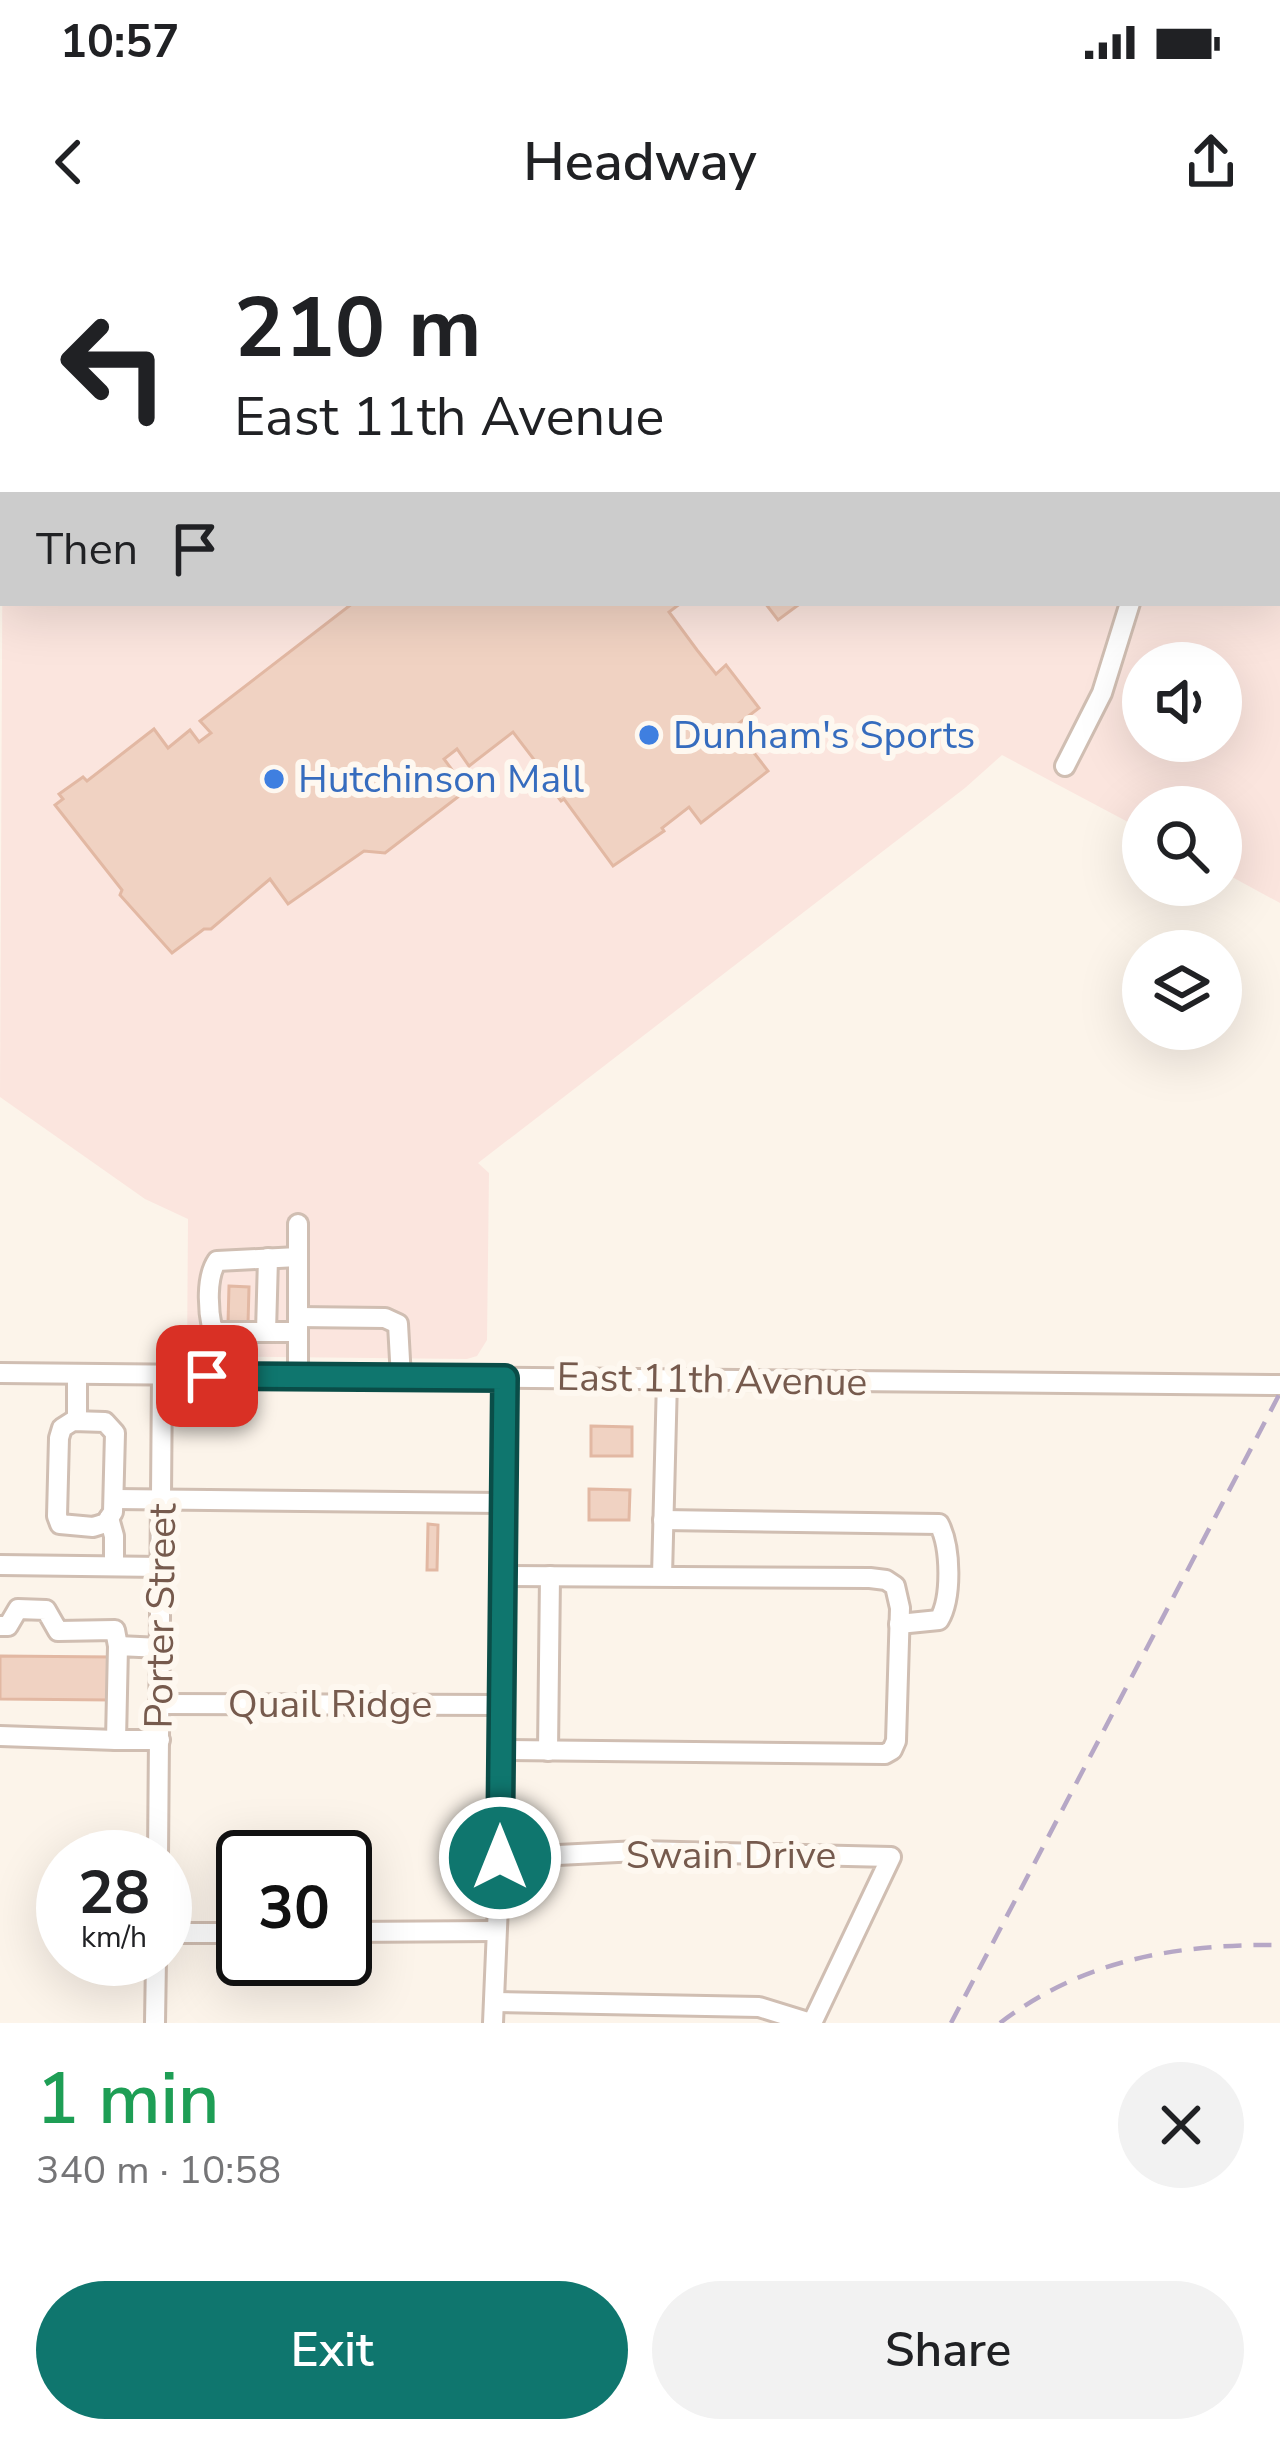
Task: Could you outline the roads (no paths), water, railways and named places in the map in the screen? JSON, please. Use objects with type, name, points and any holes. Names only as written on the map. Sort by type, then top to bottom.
[{"type":"street","points":[[1065,766],[1102,693],[1129,606]]},
{"type":"street","points":[[298,1223],[298,1377]]},
{"type":"street","points":[[298,1257],[227,1259],[212,1267],[212,1328],[266,1332],[385,1318],[398,1324],[401,1378]]},
{"type":"street","points":[[266,1332],[268,1258]]},
{"type":"street","name":"East 11th Avenue","points":[[0,1373],[1280,1385]]},
{"type":"street","points":[[76,1421],[77,1374]]},
{"type":"street","name":"Porter Street","points":[[158,1830],[162,1375]]},
{"type":"street","points":[[494,2023],[505,1378]]},
{"type":"street","points":[[662,1576],[667,1380]]},
{"type":"street","points":[[59,1566],[59,1438],[62,1428],[76,1421],[105,1422],[113,1428],[114,1566]]},
{"type":"street","points":[[60,1524],[93,1528],[112,1509],[164,1502],[501,1503]]},
{"type":"street","points":[[663,1520],[939,1524],[945,1538],[946,1608],[939,1620],[899,1624]]},
{"type":"street","points":[[0,1565],[162,1567]]},
{"type":"street","points":[[500,1750],[885,1754],[896,1741],[899,1624],[898,1594],[886,1580],[501,1576]]},
{"type":"street","points":[[548,1751],[550,1576]]},
{"type":"street","points":[[0,1626],[8,1626],[18,1610],[46,1610],[58,1631],[115,1630],[116,1740]]},
{"type":"street","points":[[118,1646],[161,1648]]},
{"type":"street","name":"Quail Ridge","points":[[160,1704],[500,1705]]},
{"type":"street","points":[[0,1736],[160,1740]]},
{"type":"street","name":"Swain Drive","points":[[500,1858],[638,1851],[891,1857],[811,2023]]},
{"type":"street","points":[[372,1932],[496,1931]]},
{"type":"street","points":[[155,2023],[156,1986]]},
{"type":"street","points":[[494,2002],[759,2006],[811,2023]]},
{"type":"railway","points":[[951,2023],[1280,1393]]},
{"type":"railway","points":[[1000,2023],[1065,1984],[1133,1960],[1205,1948],[1280,1945]]},
{"type":"place","name":"Dunham's Sports","points":[[649,735]]},
{"type":"place","name":"Hutchinson Mall","points":[[274,779]]}]
